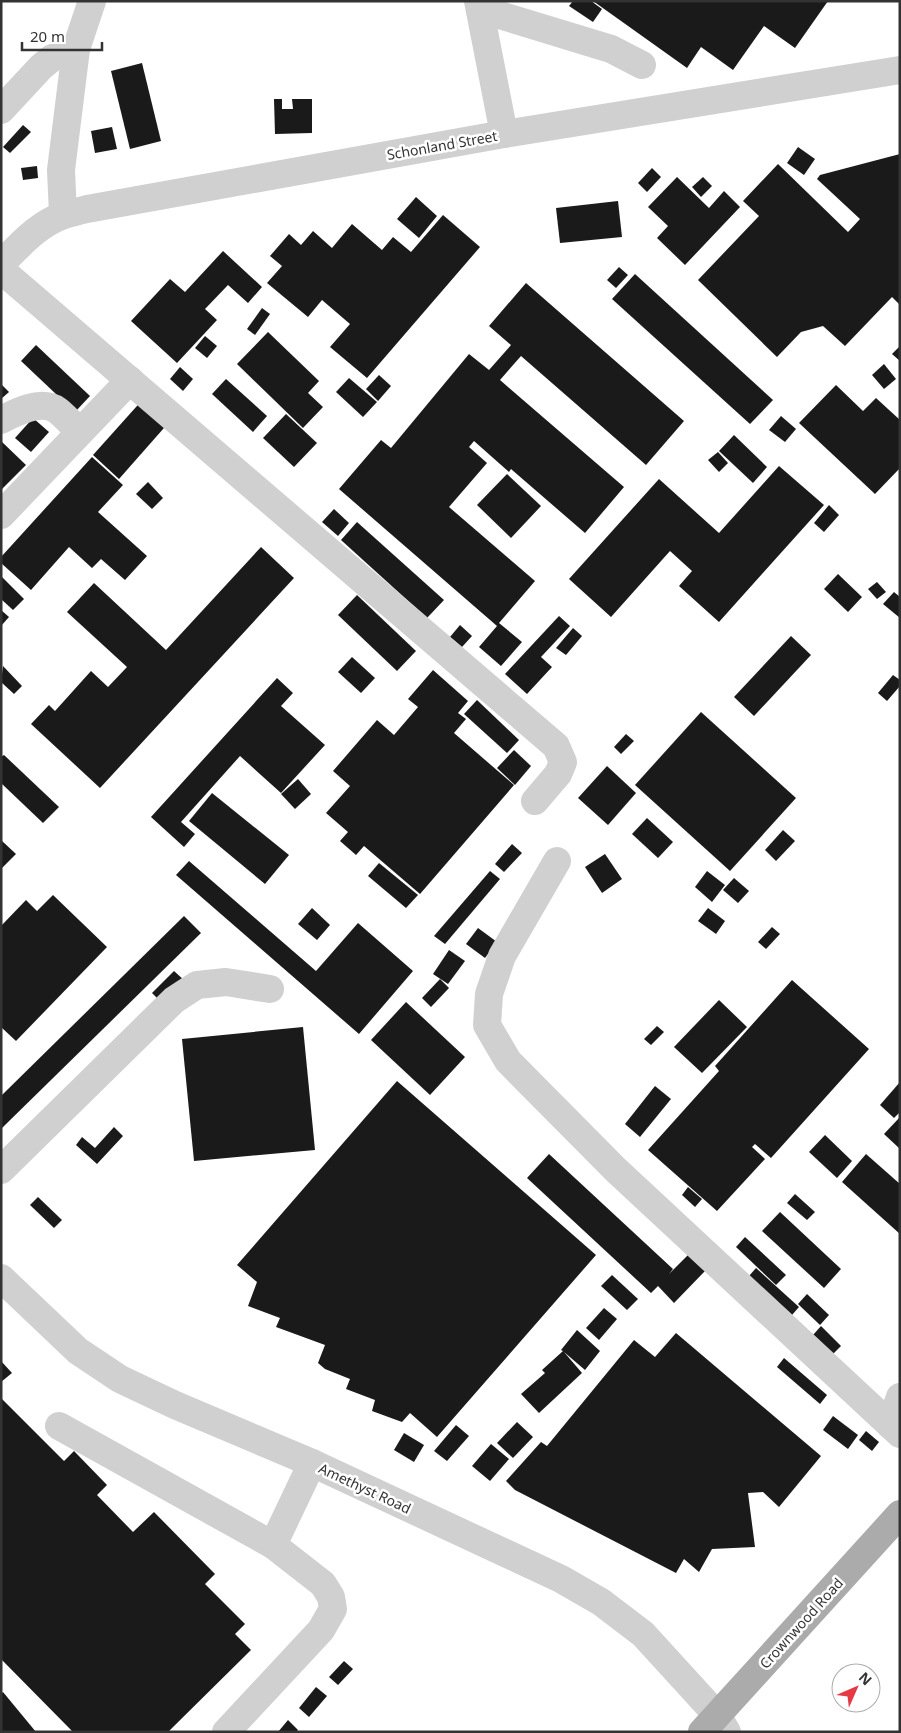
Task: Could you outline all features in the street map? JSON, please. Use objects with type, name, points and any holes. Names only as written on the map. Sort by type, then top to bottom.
[{"type":"main road","name":"Crownwood Road","points":[[715,1726],[900,1514]]},
{"type":"street","points":[[63,216],[61,170],[76,49],[92,1]]},
{"type":"street","points":[[504,134],[479,5],[611,49],[642,65]]},
{"type":"street","points":[[1,110],[40,67],[52,58],[76,49]]},
{"type":"street","name":"Schonland Street","points":[[1,264],[33,233],[46,224],[63,216],[87,210],[504,134],[900,70]]},
{"type":"street","points":[[1,270],[556,746],[563,762],[558,774],[535,801]]},
{"type":"street","points":[[1,514],[130,380]]},
{"type":"street","points":[[1,420],[20,410],[37,406],[55,409],[80,431]]},
{"type":"street","points":[[557,861],[502,956],[489,994],[487,1025],[508,1061],[616,1170],[895,1430]]},
{"type":"street","points":[[1,1170],[174,1000],[197,984],[226,982],[270,989]]},
{"type":"street","name":"Amethyst Road","points":[[1,1278],[78,1351],[112,1374],[175,1405],[312,1464],[561,1579],[601,1602],[643,1634],[715,1726]]},
{"type":"street","points":[[895,1430],[900,1397]]},
{"type":"street","points":[[59,1426],[273,1545],[323,1584],[332,1598],[333,1609],[321,1630],[226,1732]]},
{"type":"street","points":[[273,1545],[312,1464]]},
{"type":"building","points":[[573,1],[591,1],[602,9],[593,22],[569,6]]},
{"type":"building","points":[[593,1],[828,1],[795,48],[764,26],[733,70],[701,47],[687,68]]},
{"type":"building","points":[[142,63],[161,141],[130,149],[111,71]]},
{"type":"building","points":[[274,99],[282,99],[282,109],[293,109],[292,99],[312,99],[312,133],[275,134]]},
{"type":"building","points":[[23,125],[31,132],[10,153],[3,147]]},
{"type":"building","points":[[112,127],[117,149],[95,153],[91,131]]},
{"type":"building","points":[[798,147],[815,159],[804,175],[787,163]]},
{"type":"building","points":[[900,154],[900,305],[892,297],[845,346],[823,326],[801,332],[777,357],[698,280],[759,216],[743,201],[778,164],[848,232],[860,219],[817,179],[820,175]]},
{"type":"building","points":[[37,166],[38,178],[23,180],[21,168]]},
{"type":"building","points":[[652,168],[661,177],[647,192],[638,183]]},
{"type":"building","points":[[677,177],[709,208],[724,191],[740,207],[685,265],[657,238],[668,226],[648,207]]},
{"type":"building","points":[[703,177],[712,186],[701,197],[692,187]]},
{"type":"building","points":[[416,197],[437,216],[419,238],[397,219]]},
{"type":"building","points":[[618,201],[622,237],[560,243],[556,208]]},
{"type":"building","points":[[443,215],[480,247],[367,378],[330,347],[350,324],[322,300],[308,317],[267,283],[282,266],[270,256],[289,234],[301,245],[313,231],[332,248],[352,224],[382,250],[393,237],[411,252]]},
{"type":"building","points":[[223,251],[262,287],[248,303],[228,285],[205,309],[217,320],[177,363],[131,321],[170,279],[185,292]]},
{"type":"building","points":[[619,267],[628,275],[616,288],[607,280]]},
{"type":"building","points":[[635,274],[773,400],[750,424],[612,299]]},
{"type":"building","points":[[526,283],[684,421],[646,465],[521,356],[500,380],[624,487],[585,533],[511,469],[509,472],[474,441],[469,447],[487,463],[449,507],[535,581],[499,623],[522,642],[501,666],[479,647],[497,626],[339,489],[381,440],[391,448],[469,354],[489,370],[511,345],[489,326]]},
{"type":"building","points":[[262,308],[270,314],[255,335],[247,329]]},
{"type":"building","points":[[268,332],[319,381],[308,393],[323,407],[303,428],[237,364]]},
{"type":"building","points":[[205,336],[217,346],[207,358],[195,348]]},
{"type":"building","points":[[36,345],[90,396],[75,412],[21,361]]},
{"type":"building","points":[[900,346],[900,361],[892,354]]},
{"type":"building","points":[[884,364],[896,379],[884,389],[872,375]]},
{"type":"building","points":[[180,367],[193,379],[183,391],[170,379]]},
{"type":"building","points":[[379,375],[391,386],[378,401],[366,389]]},
{"type":"building","points":[[349,378],[377,402],[363,417],[336,392]]},
{"type":"building","points":[[226,379],[267,416],[253,432],[212,394]]},
{"type":"building","points":[[1,384],[9,392],[1,399]]},
{"type":"building","points":[[836,385],[863,411],[876,398],[900,420],[900,468],[875,494],[799,423]]},
{"type":"building","points":[[145,397],[171,420],[119,479],[93,455]]},
{"type":"building","points":[[286,414],[317,443],[294,467],[263,438]]},
{"type":"building","points":[[781,416],[796,429],[785,442],[769,430]]},
{"type":"building","points":[[33,418],[49,432],[31,452],[15,438]]},
{"type":"building","points":[[734,435],[767,467],[753,483],[719,451]]},
{"type":"building","points":[[1,441],[26,465],[1,490]]},
{"type":"building","points":[[718,452],[728,463],[719,472],[708,460]]},
{"type":"building","points":[[92,457],[123,485],[98,512],[147,556],[125,580],[101,559],[92,568],[69,547],[31,590],[1,563],[1,557]]},
{"type":"building","points":[[779,466],[824,505],[719,622],[679,586],[692,571],[670,551],[611,617],[569,579],[659,479],[719,533]]},
{"type":"building","points":[[507,474],[541,506],[511,538],[477,505]]},
{"type":"building","points":[[148,482],[163,498],[152,509],[136,494]]},
{"type":"building","points":[[829,505],[839,515],[824,532],[814,523]]},
{"type":"building","points":[[334,509],[349,523],[338,536],[322,522]]},
{"type":"building","points":[[357,522],[444,600],[427,618],[341,540]]},
{"type":"building","points":[[261,547],[294,578],[100,788],[31,724],[49,705],[55,711],[91,671],[108,687],[127,667],[67,612],[94,583],[166,650]]},
{"type":"building","points":[[838,574],[862,597],[848,612],[824,589]]},
{"type":"building","points":[[1,576],[24,599],[13,610],[1,599]]},
{"type":"building","points":[[877,582],[886,592],[877,599],[868,589]]},
{"type":"building","points":[[894,592],[900,597],[900,618],[883,604]]},
{"type":"building","points":[[357,595],[416,651],[397,671],[338,615]]},
{"type":"building","points":[[1,610],[9,617],[1,626]]},
{"type":"building","points":[[559,616],[570,626],[541,657],[552,667],[527,694],[505,674]]},
{"type":"building","points":[[460,625],[472,636],[462,647],[450,637]]},
{"type":"building","points":[[573,628],[582,636],[566,655],[556,648]]},
{"type":"building","points":[[791,636],[811,655],[754,716],[734,697]]},
{"type":"building","points":[[352,657],[375,678],[361,693],[338,672]]},
{"type":"building","points":[[3,666],[22,686],[14,694],[1,682]]},
{"type":"building","points":[[433,670],[468,701],[458,713],[466,719],[454,733],[514,785],[420,894],[364,846],[356,855],[340,841],[348,832],[326,813],[350,786],[333,771],[377,720],[394,735],[418,707],[408,699]]},
{"type":"building","points":[[893,675],[900,680],[900,686],[887,701],[878,693]]},
{"type":"building","points":[[277,678],[293,693],[281,706],[325,745],[281,793],[240,756],[181,822],[195,834],[184,847],[151,817]]},
{"type":"building","points":[[477,700],[519,740],[507,753],[464,714]]},
{"type":"building","points":[[701,712],[796,798],[730,871],[635,785]]},
{"type":"building","points":[[626,734],[634,741],[621,754],[614,747]]},
{"type":"building","points":[[514,750],[531,766],[515,785],[497,768]]},
{"type":"building","points":[[4,755],[59,807],[43,823],[1,783],[1,757]]},
{"type":"building","points":[[607,766],[636,793],[608,825],[578,798]]},
{"type":"building","points":[[298,779],[311,794],[295,809],[281,794]]},
{"type":"building","points":[[212,793],[289,855],[265,884],[189,821]]},
{"type":"building","points":[[647,818],[673,842],[658,858],[632,834]]},
{"type":"building","points":[[783,830],[795,841],[776,861],[765,850]]},
{"type":"building","points":[[1,840],[16,854],[1,869]]},
{"type":"building","points":[[512,844],[522,853],[504,872],[495,864]]},
{"type":"building","points":[[605,854],[622,879],[602,893],[585,867]]},
{"type":"building","points":[[189,861],[316,971],[358,923],[413,971],[359,1034],[176,875]]},
{"type":"building","points":[[379,863],[418,895],[406,908],[368,876]]},
{"type":"building","points":[[490,871],[500,879],[445,944],[434,936]]},
{"type":"building","points":[[707,871],[725,885],[712,902],[695,887]]},
{"type":"building","points":[[734,878],[749,891],[738,903],[723,890]]},
{"type":"building","points":[[53,895],[107,947],[16,1041],[1,1027],[1,926],[26,900],[37,911]]},
{"type":"building","points":[[312,908],[330,925],[317,940],[298,924]]},
{"type":"building","points":[[708,908],[725,921],[716,934],[698,921]]},
{"type":"building","points":[[184,916],[201,933],[1,1129],[1,1096]]},
{"type":"building","points":[[772,927],[780,934],[766,949],[758,942]]},
{"type":"building","points":[[478,928],[497,942],[485,958],[466,944]]},
{"type":"building","points":[[449,950],[465,961],[448,984],[433,974]]},
{"type":"building","points":[[174,971],[185,981],[163,1004],[152,993]]},
{"type":"building","points":[[440,979],[449,988],[431,1007],[422,998]]},
{"type":"building","points":[[792,980],[869,1049],[771,1158],[755,1144],[752,1147],[765,1159],[717,1211],[648,1150],[719,1071],[715,1066]]},
{"type":"building","points":[[719,1000],[747,1027],[702,1073],[674,1047]]},
{"type":"building","points":[[406,1002],[465,1057],[430,1095],[371,1040]]},
{"type":"building","points":[[657,1026],[664,1032],[651,1045],[644,1039]]},
{"type":"building","points":[[303,1027],[315,1150],[194,1161],[182,1039]]},
{"type":"building","points":[[397,1081],[596,1255],[437,1437],[410,1413],[402,1422],[372,1411],[375,1400],[346,1389],[350,1379],[325,1369],[318,1363],[325,1345],[276,1327],[280,1318],[248,1306],[257,1282],[237,1265]]},
{"type":"building","points":[[900,1082],[900,1112],[894,1118],[880,1105]]},
{"type":"building","points":[[655,1086],[671,1099],[640,1137],[625,1124]]},
{"type":"building","points":[[900,1117],[900,1149],[884,1134]]},
{"type":"building","points":[[114,1127],[123,1136],[97,1164],[76,1145],[82,1137],[95,1148]]},
{"type":"building","points":[[825,1135],[852,1161],[837,1178],[809,1152]]},
{"type":"building","points":[[549,1154],[673,1269],[669,1274],[688,1255],[705,1271],[674,1303],[658,1286],[651,1293],[527,1178]]},
{"type":"building","points":[[866,1154],[900,1184],[900,1234],[842,1182]]},
{"type":"building","points":[[688,1187],[702,1199],[695,1207],[682,1195]]},
{"type":"building","points":[[795,1194],[815,1212],[807,1220],[787,1203]]},
{"type":"building","points":[[38,1197],[62,1220],[54,1228],[30,1205]]},
{"type":"building","points":[[780,1212],[841,1269],[824,1288],[762,1231]]},
{"type":"building","points":[[745,1237],[786,1275],[776,1285],[736,1247]]},
{"type":"building","points":[[756,1268],[799,1307],[792,1315],[749,1276]]},
{"type":"building","points":[[612,1275],[638,1299],[627,1310],[601,1286]]},
{"type":"building","points":[[807,1294],[829,1315],[820,1325],[798,1304]]},
{"type":"building","points":[[604,1308],[617,1319],[599,1340],[586,1328]]},
{"type":"building","points":[[821,1326],[841,1346],[833,1354],[813,1335]]},
{"type":"building","points":[[577,1330],[600,1351],[585,1370],[564,1352],[582,1373],[539,1413],[521,1394],[545,1373],[542,1370],[563,1351],[561,1350]]},
{"type":"building","points":[[676,1333],[821,1456],[779,1507],[763,1492],[748,1493],[755,1547],[712,1549],[699,1572],[684,1559],[676,1573],[515,1490],[506,1481],[541,1442],[547,1446],[634,1340],[655,1357]]},
{"type":"building","points":[[784,1358],[827,1395],[820,1404],[777,1367]]},
{"type":"building","points":[[1,1361],[12,1373],[1,1382]]},
{"type":"building","points":[[1,1398],[64,1461],[74,1451],[107,1485],[97,1495],[133,1532],[154,1512],[215,1574],[205,1584],[245,1624],[235,1634],[251,1650],[168,1732],[73,1732],[1,1659]]},
{"type":"building","points":[[833,1416],[858,1435],[848,1449],[823,1430]]},
{"type":"building","points":[[517,1422],[533,1437],[513,1458],[497,1443]]},
{"type":"building","points":[[456,1425],[469,1436],[447,1461],[434,1451]]},
{"type":"building","points":[[866,1431],[879,1442],[872,1451],[859,1440]]},
{"type":"building","points":[[404,1433],[424,1445],[414,1462],[394,1450]]},
{"type":"building","points":[[491,1444],[509,1459],[490,1481],[472,1466]]},
{"type":"building","points":[[344,1661],[353,1669],[338,1685],[329,1677]]},
{"type":"building","points":[[316,1687],[327,1696],[309,1717],[299,1708]]},
{"type":"building","points":[[3,1692],[36,1732],[1,1732],[1,1694]]},
{"type":"building","points":[[288,1720],[298,1730],[296,1732],[278,1732]]}]
